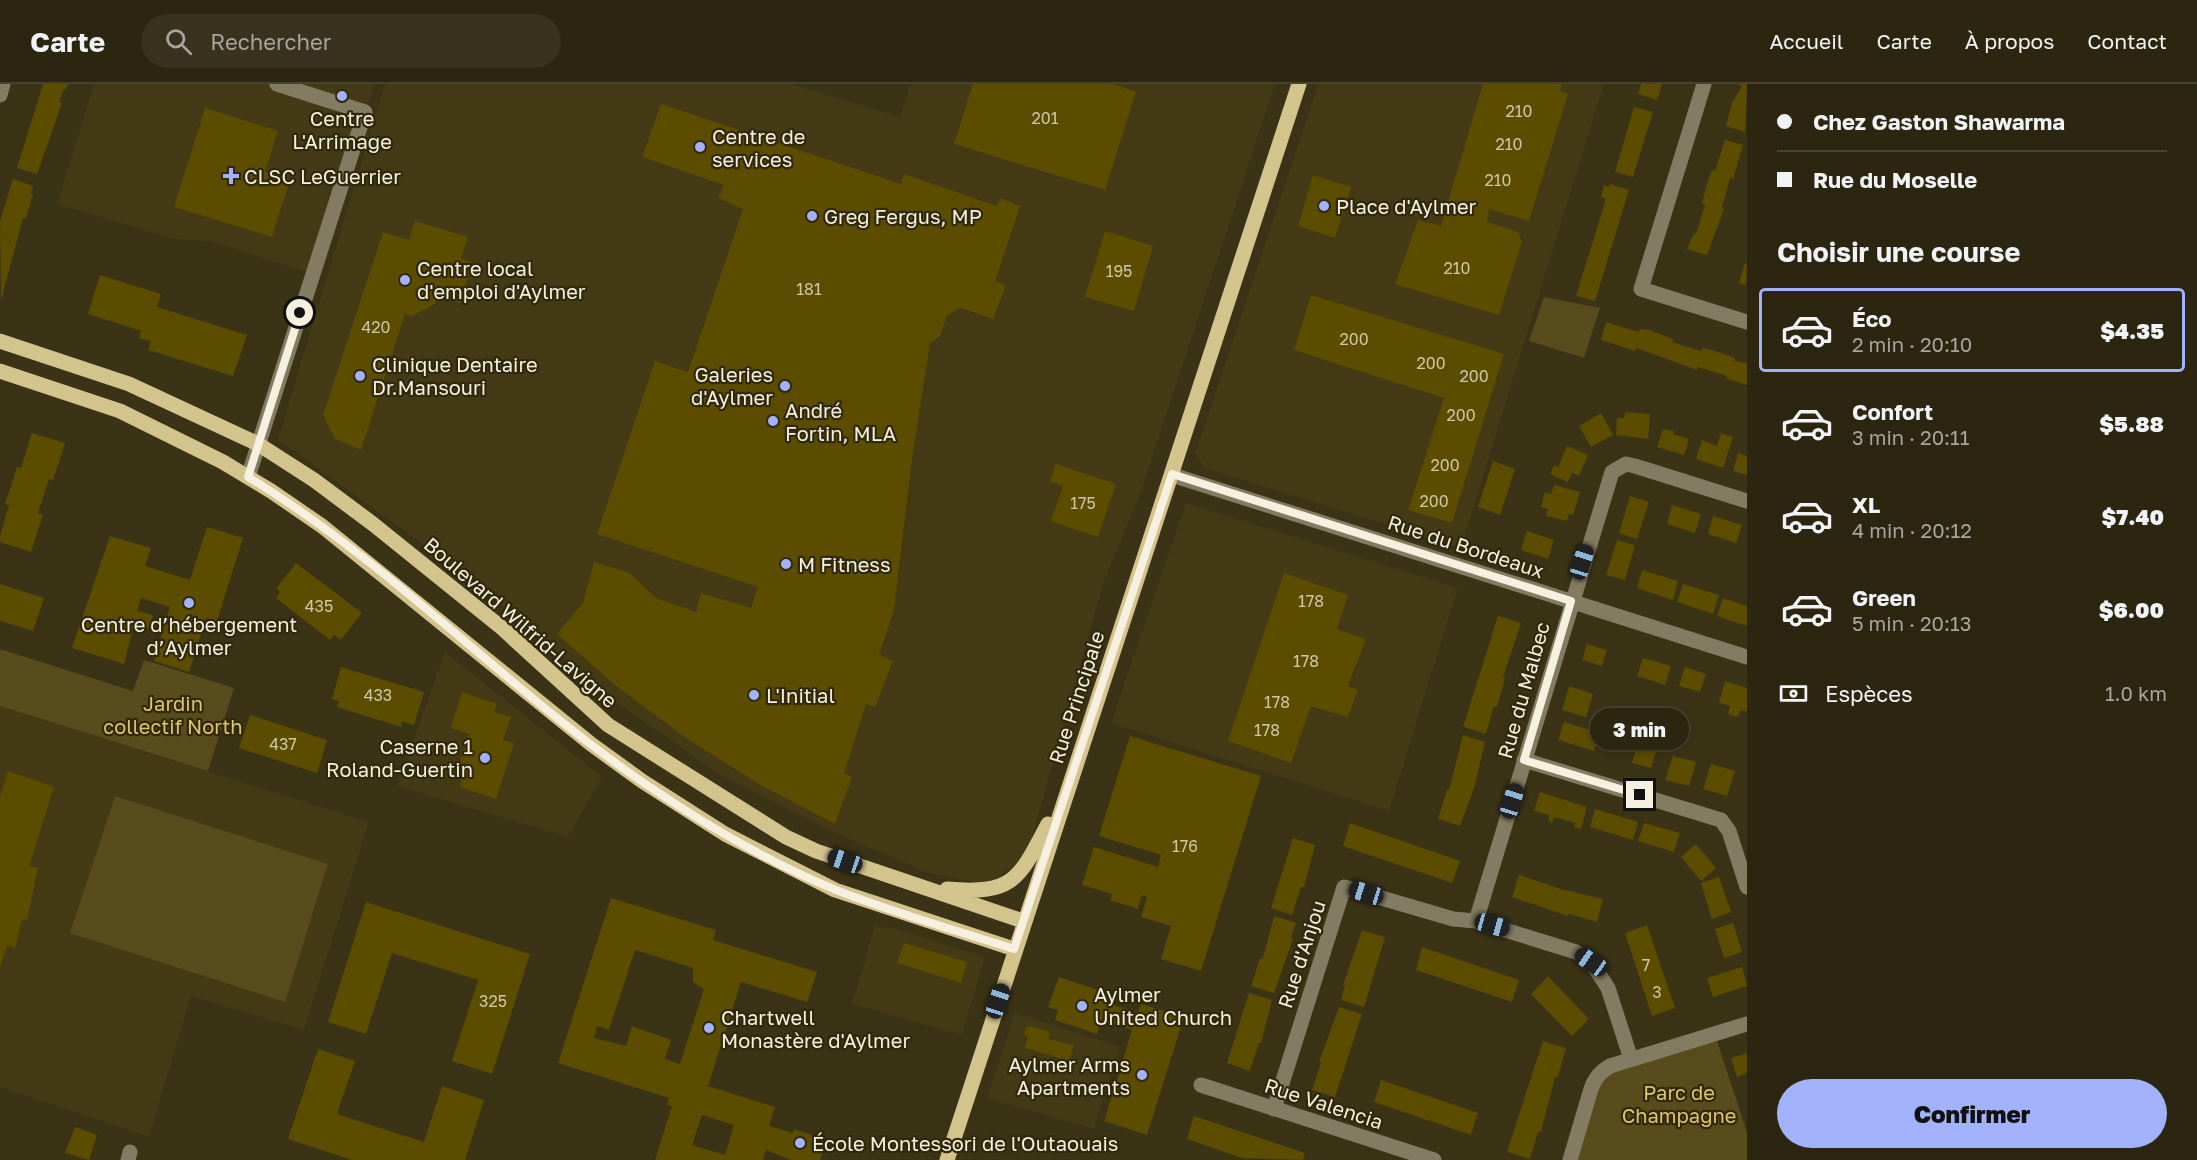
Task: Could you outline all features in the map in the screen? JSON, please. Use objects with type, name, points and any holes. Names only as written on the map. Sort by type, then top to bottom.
[{"type":"main road","name":"Rue Principale","points":[[947,1160],[1023,921],[1299,84]]},
{"type":"main road","name":"Boulevard Wilfrid-Lavigne","points":[[0,341],[129,384],[258,444],[314,480],[373,524],[502,628],[574,696],[631,741],[786,837],[826,854],[1023,921]]},
{"type":"main road","points":[[0,371],[120,411],[175,437],[248,477],[322,526],[591,744],[683,808],[781,864],[835,890],[1014,949]]},
{"type":"main road","points":[[915,883],[972,891],[1003,886],[1019,874],[1026,864],[1068,788]]},
{"type":"street","points":[[0,95],[3,84]]},
{"type":"street","points":[[248,477],[365,112],[277,84]]},
{"type":"street","points":[[1704,84],[1641,289],[1747,322]]},
{"type":"street","name":"Rue du Malbec","points":[[1476,921],[1607,480],[1618,466],[1635,466],[1747,501]]},
{"type":"street","name":"Rue du Bordeaux","points":[[1172,474],[1747,657]]},
{"type":"street","points":[[1524,760],[1721,820],[1729,831],[1747,886]]},
{"type":"street","name":"Rue d'Anjou","points":[[1274,1109],[1344,887],[1453,919],[1476,921],[1560,945],[1591,962],[1601,975],[1615,1003],[1631,1059]]},
{"type":"street","points":[[1570,1160],[1595,1078],[1610,1066],[1747,1024]]},
{"type":"street","name":"Rue Valencia","points":[[1201,1085],[1434,1160]]},
{"type":"shaded area","points":[[94,84],[374,84],[313,274],[210,241],[175,239],[57,204]]},
{"type":"shaded area","points":[[385,84],[791,84],[900,117],[911,84],[1275,84],[1141,492],[1103,584],[1026,859],[986,884],[928,873],[829,830],[722,776],[613,700],[529,628],[414,538],[278,439]]},
{"type":"shaded area","points":[[1318,84],[1604,84],[1461,548],[1204,468],[1195,453]]},
{"type":"shaded area","points":[[1186,503],[1458,588],[1389,811],[1111,723]]},
{"type":"shaded area","points":[[445,652],[602,777],[568,837],[397,786]]},
{"type":"shaded area","points":[[0,706],[369,822],[304,1030],[191,996],[149,1137],[0,1087]]},
{"type":"shaded area","points":[[875,926],[897,929],[985,957],[962,1035],[852,1004]]},
{"type":"shaded area","points":[[1015,1013],[1120,1047],[1094,1129],[987,1098]]},
{"type":"green space","points":[[1544,297],[1600,308],[1584,358],[1529,341]]},
{"type":"green space","name":"Jardin collectif North","points":[[0,649],[133,691],[144,660],[234,688],[208,771],[0,706]]},
{"type":"green space","points":[[115,796],[328,864],[285,1002],[70,933]]},
{"type":"green space","name":"Parc de Champagne","points":[[1715,1035],[1747,1132],[1747,1160],[1570,1160],[1595,1078]]},
{"type":"building","points":[[43,84],[68,84],[59,102],[62,103],[37,174],[17,168]]},
{"type":"building","points":[[973,84],[1113,84],[1136,92],[1105,190],[954,144]]},
{"type":"building","points":[[1483,84],[1562,84],[1560,91],[1568,94],[1529,221],[1489,209],[1487,222],[1518,232],[1522,241],[1499,315],[1395,284],[1418,220],[1441,226]]},
{"type":"building","points":[[1641,84],[1662,84],[1657,100],[1638,94]]},
{"type":"building","points":[[1737,84],[1747,84],[1745,132],[1726,126],[1732,103],[1742,86]]},
{"type":"building","name":"Galeries d'Aylmer","points":[[661,104],[901,184],[904,174],[997,206],[1000,198],[1020,206],[995,281],[1006,286],[993,319],[961,308],[947,315],[940,336],[930,343],[912,459],[894,610],[879,655],[893,661],[875,707],[866,704],[844,773],[852,777],[835,824],[757,783],[686,738],[616,686],[557,634],[583,603],[594,562],[630,573],[656,598],[696,612],[701,593],[751,608],[758,587],[597,534],[655,361],[688,372],[743,209],[718,198],[724,185],[642,157]]},
{"type":"building","points":[[1634,107],[1653,112],[1633,177],[1615,172]]},
{"type":"building","name":"CLSC LeGuerrier","points":[[205,108],[278,131],[265,172],[290,180],[272,237],[174,207]]},
{"type":"building","points":[[1725,140],[1743,145],[1733,179],[1730,178],[1722,207],[1724,209],[1707,255],[1687,249],[1694,233],[1696,234],[1705,205],[1702,204],[1706,187],[1712,170],[1715,171]]},
{"type":"building","name":"Place d'Aylmer","points":[[1313,175],[1351,187],[1335,238],[1298,226]]},
{"type":"building","points":[[13,179],[33,186],[31,193],[33,194],[26,219],[23,218],[1,301],[0,221]]},
{"type":"building","points":[[1610,184],[1629,190],[1595,301],[1576,296],[1606,199],[1601,197],[1604,185],[1609,187]]},
{"type":"building","points":[[415,221],[468,237],[461,258],[472,262],[460,303],[438,296],[435,304],[412,316],[405,314],[361,450],[335,439],[323,415],[383,232],[409,240]]},
{"type":"building","points":[[1105,231],[1153,246],[1134,311],[1085,297]]},
{"type":"building","points":[[1745,263],[1747,264],[1746,285],[1739,283]]},
{"type":"building","points":[[100,275],[161,294],[157,307],[247,335],[233,376],[148,350],[151,341],[139,338],[141,331],[88,314]]},
{"type":"building","points":[[1311,295],[1504,354],[1452,523],[1408,510],[1444,398],[1294,350]]},
{"type":"building","points":[[1606,322],[1639,332],[1640,329],[1649,330],[1673,339],[1672,342],[1701,351],[1702,348],[1712,350],[1735,358],[1735,361],[1747,363],[1747,385],[1698,367],[1697,370],[1636,348],[1635,351],[1601,340]]},
{"type":"building","points":[[1625,412],[1650,414],[1648,439],[1616,435],[1617,418],[1624,418]]},
{"type":"building","points":[[1601,413],[1613,435],[1591,447],[1579,426]]},
{"type":"building","points":[[1663,429],[1674,431],[1673,434],[1689,439],[1684,455],[1657,447]]},
{"type":"building","points":[[32,433],[65,443],[53,480],[49,479],[38,513],[43,515],[31,552],[0,542],[0,536],[9,505],[5,504],[17,467],[21,468]]},
{"type":"building","points":[[1721,433],[1733,437],[1723,468],[1696,459],[1702,440],[1717,446]]},
{"type":"building","points":[[1567,446],[1588,455],[1579,476],[1572,473],[1568,482],[1550,474],[1554,465],[1558,467]]},
{"type":"building","points":[[1738,453],[1747,456],[1747,475],[1733,471]]},
{"type":"building","points":[[1493,461],[1515,469],[1500,515],[1478,507]]},
{"type":"building","points":[[1056,464],[1116,484],[1098,537],[1051,521],[1063,486],[1050,481]]},
{"type":"building","points":[[1554,485],[1580,492],[1573,515],[1569,514],[1567,521],[1546,516],[1548,509],[1541,507],[1545,492],[1551,494]]},
{"type":"building","points":[[1630,496],[1649,502],[1637,539],[1619,533]]},
{"type":"building","points":[[1672,505],[1701,514],[1695,533],[1667,524]]},
{"type":"building","points":[[1713,516],[1742,525],[1736,543],[1708,534]]},
{"type":"building","name":"Centre d’hébergement d’Aylmer","points":[[207,527],[243,538],[217,621],[206,618],[189,672],[154,661],[170,607],[141,598],[137,611],[153,615],[149,629],[134,624],[124,664],[72,648],[110,536],[151,548],[145,566],[190,580]]},
{"type":"building","points":[[1527,531],[1554,540],[1548,559],[1521,550]]},
{"type":"building","points":[[1617,540],[1635,545],[1625,580],[1606,575]]},
{"type":"building","points":[[296,563],[362,613],[341,640],[334,635],[330,640],[276,598],[280,592],[276,589]]},
{"type":"building","points":[[1642,570],[1678,581],[1673,600],[1637,588]]},
{"type":"building","points":[[1284,573],[1348,595],[1337,629],[1366,639],[1348,686],[1358,690],[1348,717],[1311,706],[1291,763],[1228,741]]},
{"type":"building","points":[[0,584],[44,598],[33,631],[0,621]]},
{"type":"building","points":[[1683,584],[1719,595],[1713,614],[1677,602]]},
{"type":"building","points":[[1723,598],[1747,606],[1747,626],[1717,616]]},
{"type":"building","points":[[1498,616],[1521,623],[1503,677],[1505,678],[1497,707],[1494,706],[1486,734],[1463,727]]},
{"type":"building","points":[[1587,644],[1607,650],[1602,666],[1582,660]]},
{"type":"building","points":[[1643,658],[1671,666],[1665,685],[1637,676]]},
{"type":"building","points":[[341,667],[424,692],[414,725],[402,721],[401,727],[337,707],[339,701],[332,699]]},
{"type":"building","points":[[1685,667],[1706,674],[1700,692],[1679,686]]},
{"type":"building","points":[[1725,681],[1747,688],[1747,712],[1741,710],[1738,717],[1728,714],[1730,706],[1719,703]]},
{"type":"building","points":[[1569,686],[1593,694],[1586,717],[1562,710]]},
{"type":"building","name":"Caserne 1 Roland-Guertin","points":[[462,692],[497,704],[494,712],[511,717],[503,740],[514,743],[496,799],[460,787],[463,776],[456,773],[469,734],[451,728]]},
{"type":"building","points":[[250,715],[327,740],[317,773],[239,748]]},
{"type":"building","points":[[1564,722],[1600,733],[1594,751],[1558,740]]},
{"type":"building","points":[[1463,735],[1485,742],[1475,785],[1460,826],[1438,819],[1447,790],[1449,790]]},
{"type":"building","points":[[1130,736],[1261,776],[1201,971],[1161,959],[1171,926],[1141,917],[1147,897],[1142,895],[1138,909],[1110,900],[1112,894],[1082,885],[1094,847],[1158,867],[1161,855],[1099,836]]},
{"type":"building","points":[[1637,746],[1656,752],[1651,768],[1632,763]]},
{"type":"building","points":[[1673,756],[1696,762],[1689,786],[1665,780]]},
{"type":"building","points":[[1711,764],[1735,771],[1727,796],[1703,789]]},
{"type":"building","points":[[8,771],[54,787],[29,866],[38,868],[27,920],[22,919],[15,948],[7,946],[0,967],[0,796]]},
{"type":"building","points":[[1540,792],[1587,807],[1581,829],[1574,827],[1575,823],[1554,817],[1552,823],[1548,821],[1549,815],[1534,811]]},
{"type":"building","points":[[1595,809],[1638,822],[1633,840],[1590,827]]},
{"type":"building","points":[[1350,823],[1460,861],[1452,883],[1343,846]]},
{"type":"building","points":[[1644,823],[1680,833],[1674,852],[1638,841]]},
{"type":"building","points":[[1293,838],[1315,845],[1304,887],[1301,887],[1292,915],[1271,908]]},
{"type":"building","points":[[1696,844],[1716,868],[1701,881],[1681,857]]},
{"type":"building","points":[[1519,875],[1561,889],[1603,899],[1597,922],[1569,914],[1568,916],[1512,897]]},
{"type":"building","points":[[1719,877],[1731,912],[1712,919],[1701,883]]},
{"type":"building","name":"Chartwell Monastère d'Aylmer","points":[[611,898],[716,930],[713,940],[817,972],[807,1002],[741,982],[708,1086],[775,1107],[769,1126],[793,1133],[794,1129],[827,1140],[820,1160],[791,1160],[766,1150],[763,1160],[655,1160],[672,1106],[667,1105],[669,1098],[558,1063]],"holes":[[[635,950],[693,968],[693,982],[704,989],[680,1064],[665,1059],[671,1040],[632,1026],[626,1046],[594,1038],[597,1026],[609,1030]],[[702,1115],[734,1125],[725,1155],[692,1145]]]},
{"type":"building","points":[[366,902],[530,954],[492,1074],[452,1061],[478,980],[392,953],[366,1034],[328,1022]]},
{"type":"building","points":[[1274,916],[1296,923],[1291,937],[1293,939],[1274,993],[1251,986],[1260,959],[1263,958]]},
{"type":"building","points":[[1733,923],[1742,952],[1724,958],[1715,929]]},
{"type":"building","points":[[1647,925],[1675,1008],[1652,1016],[1625,933]]},
{"type":"building","points":[[1362,930],[1385,937],[1364,1007],[1341,1000],[1345,985],[1343,985]]},
{"type":"building","points":[[904,943],[967,962],[961,983],[897,963]]},
{"type":"building","points":[[1422,947],[1519,980],[1512,1002],[1416,970]]},
{"type":"building","points":[[1742,967],[1747,986],[1713,997],[1707,978]]},
{"type":"building","points":[[1548,976],[1589,1019],[1572,1036],[1531,994]]},
{"type":"building","name":"Aylmer Arms Apartments","points":[[1059,977],[1113,995],[1110,1004],[1138,1013],[1141,1004],[1184,1017],[1147,1135],[1104,1121],[1132,1030],[1102,1019],[1097,1034],[1055,1020],[1058,1010],[1048,1007]]},
{"type":"building","points":[[1249,993],[1272,1000],[1261,1043],[1259,1043],[1250,1071],[1227,1063]]},
{"type":"building","points":[[1339,1007],[1362,1014],[1335,1097],[1312,1090],[1321,1063],[1319,1062]]},
{"type":"building","points":[[1031,1026],[1050,1032],[1048,1039],[1074,1045],[1069,1061],[1025,1048],[1028,1036],[1024,1035],[1026,1027]]},
{"type":"building","points":[[1543,1041],[1566,1048],[1558,1077],[1555,1077],[1541,1132],[1538,1132],[1530,1159],[1507,1152]]},
{"type":"building","points":[[318,1049],[355,1061],[337,1114],[424,1142],[442,1086],[484,1100],[465,1160],[352,1160],[288,1139]]},
{"type":"building","points":[[1747,1053],[1747,1073],[1737,1077],[1731,1058]]},
{"type":"building","points":[[1381,1080],[1478,1113],[1471,1135],[1374,1102]]},
{"type":"building","points":[[1194,1116],[1305,1153],[1303,1160],[1242,1158],[1187,1139]]},
{"type":"building","points":[[75,1127],[97,1135],[89,1160],[65,1153]]},
{"type":"place","name":"Centre L'Arrimage","points":[[342,96]]},
{"type":"place","name":"Centre de services","points":[[700,147]]},
{"type":"place","name":"CLSC LeGuerrier","points":[[231,176]]},
{"type":"place","name":"Place d'Aylmer","points":[[1324,206]]},
{"type":"place","name":"Greg Fergus, MP","points":[[812,216]]},
{"type":"place","name":"Centre local d'emploi d'Aylmer","points":[[405,280]]},
{"type":"place","name":"Clinique Dentaire Dr.Mansouri","points":[[360,376]]},
{"type":"place","name":"Galeries d'Aylmer","points":[[785,386]]},
{"type":"place","name":"André Fortin, MLA","points":[[773,421]]},
{"type":"place","name":"M Fitness","points":[[786,564]]},
{"type":"place","name":"Centre d’hébergement d’Aylmer","points":[[189,603]]},
{"type":"place","name":"L'Initial","points":[[754,695]]},
{"type":"place","name":"Caserne 1 Roland-Guertin","points":[[485,758]]},
{"type":"place","name":"Aylmer United Church","points":[[1082,1006]]},
{"type":"place","name":"Chartwell Monastère d'Aylmer","points":[[709,1028]]},
{"type":"place","name":"Aylmer Arms Apartments","points":[[1142,1075]]},
{"type":"place","name":"École Montessori de l'Outaouais","points":[[800,1143]]},
{"type":"route","points":[[300,313],[248,477],[322,526],[591,744],[642,781],[725,834],[835,890],[1014,949],[1172,474],[1571,601],[1524,760],[1640,795]]}]
